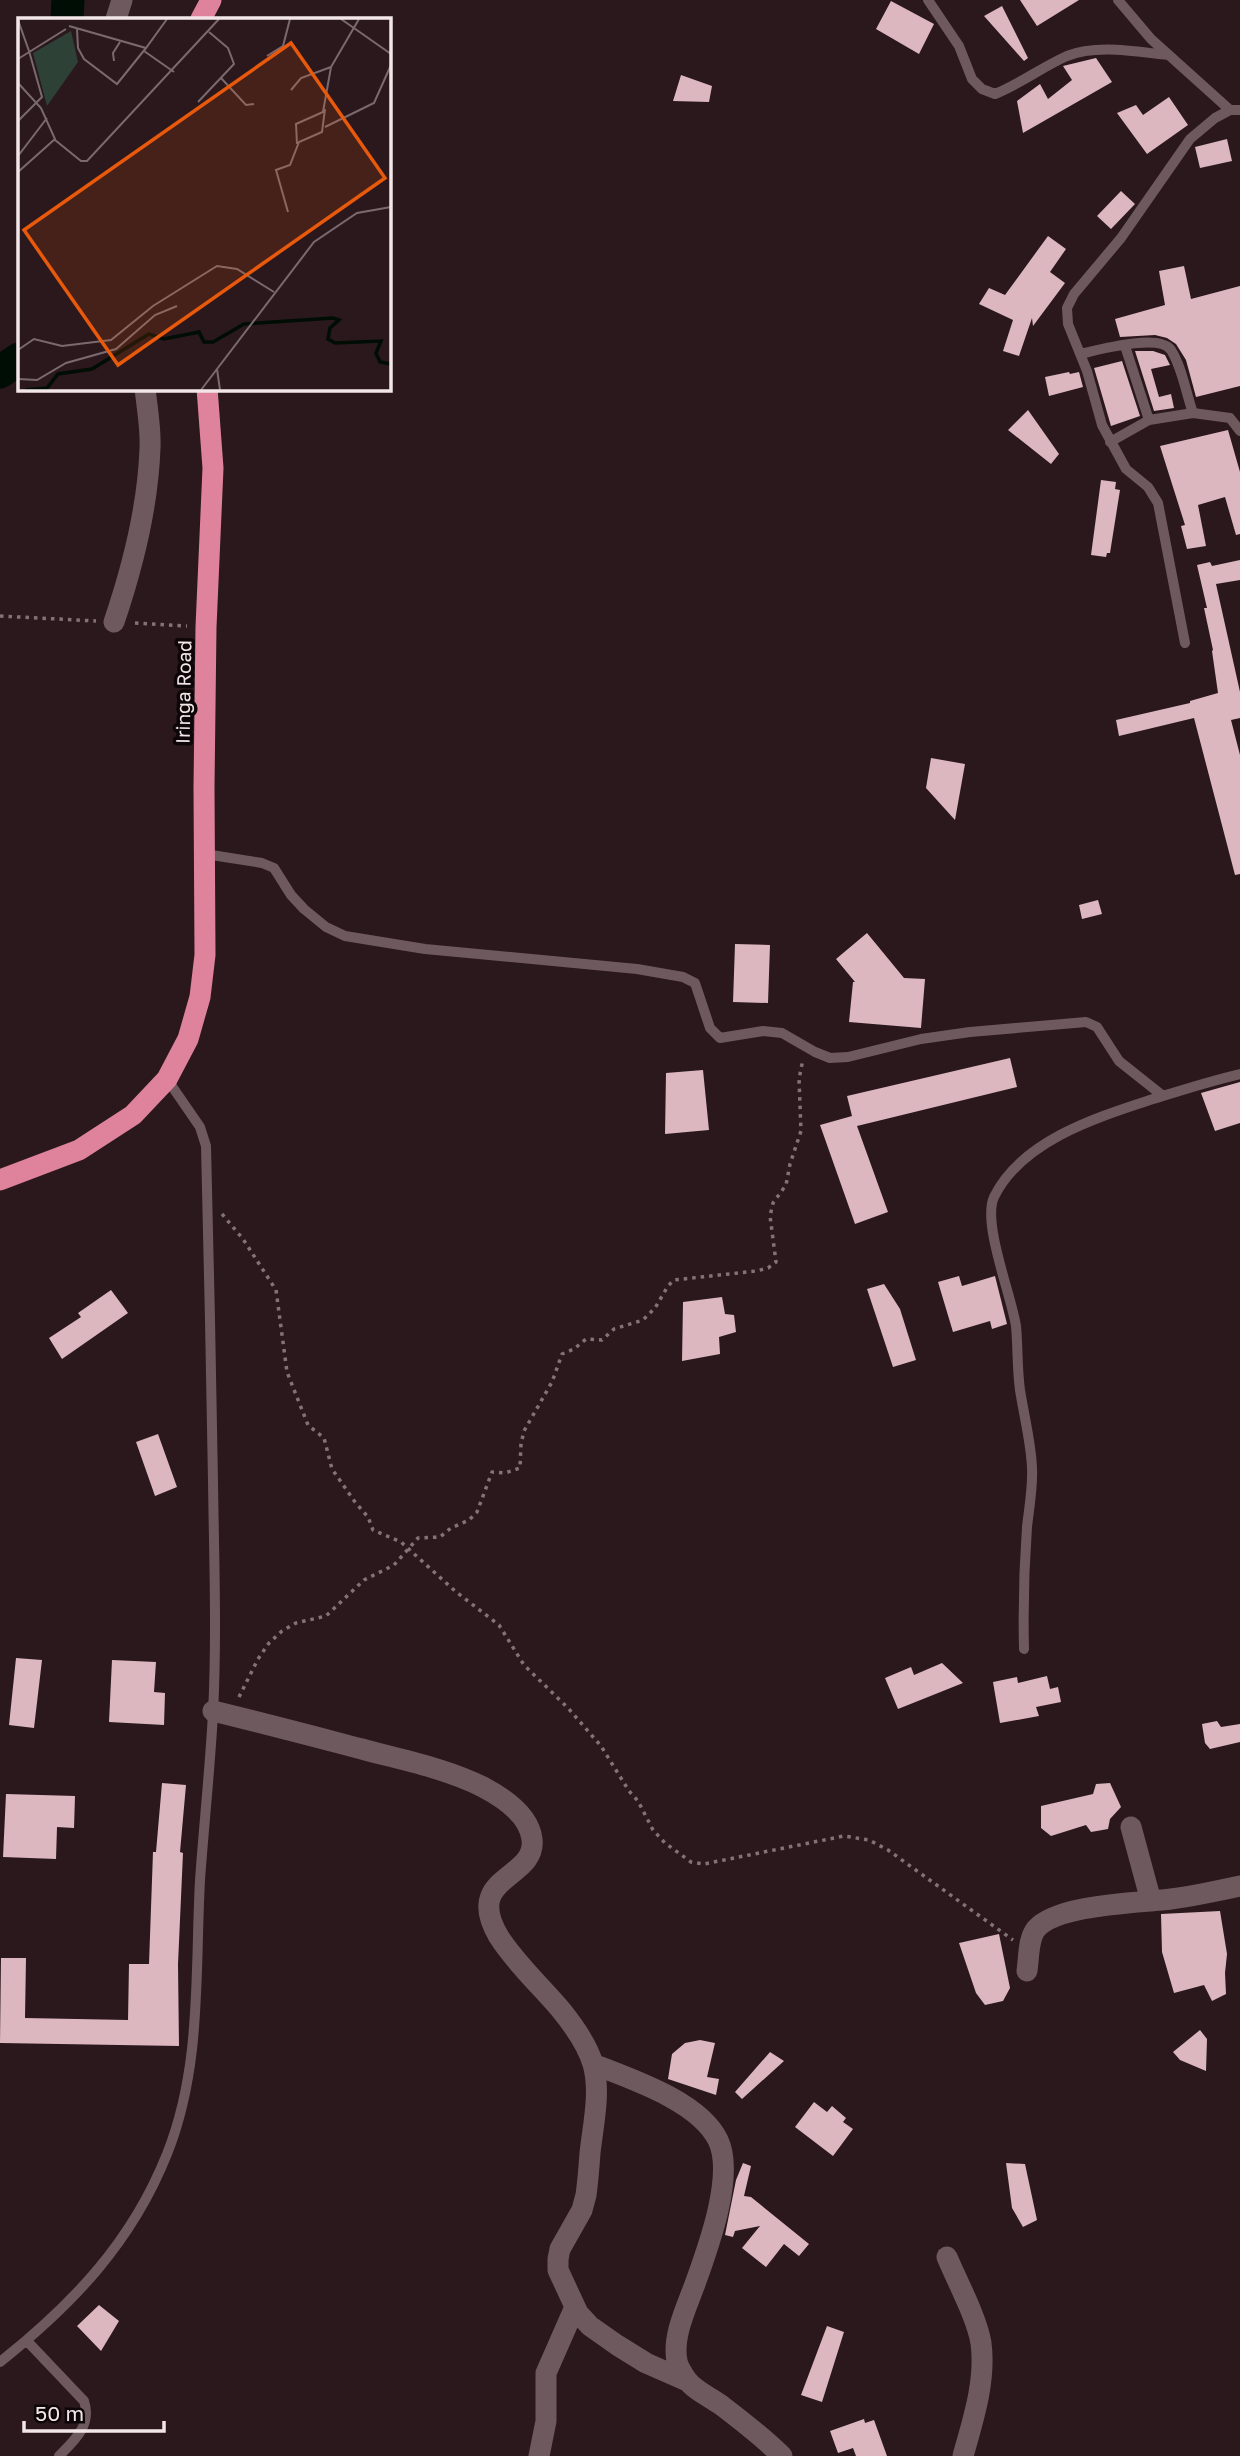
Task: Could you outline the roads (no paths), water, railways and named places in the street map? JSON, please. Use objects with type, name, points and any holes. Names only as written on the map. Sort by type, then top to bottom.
[{"type":"highway","points":[[202,18],[211,0]]},
{"type":"highway","name":"Iringa Road","points":[[0,1180],[79,1150],[133,1115],[167,1079],[188,1039],[200,997],[205,956],[206,627],[213,468],[207,390]]},
{"type":"street","points":[[117,18],[122,0]]},
{"type":"street","points":[[114,622],[133,558],[146,496],[150,446],[145,390]]},
{"type":"street","points":[[221,1713],[424,1765],[481,1787],[506,1801],[522,1819],[532,1841],[528,1855],[515,1871],[497,1885],[490,1896],[488,1906],[492,1922],[500,1938],[576,2031],[593,2064],[596,2083],[586,2195],[582,2210],[561,2249],[558,2270],[575,2307],[590,2326],[646,2363],[687,2381],[782,2456]]},
{"type":"street","points":[[1131,1827],[1151,1901]]},
{"type":"street","points":[[1028,1961],[1037,1927],[1057,1916],[1098,1906],[1151,1901],[1240,1886]]},
{"type":"street","points":[[593,2064],[651,2087],[680,2104],[701,2118],[718,2139],[724,2164],[718,2211],[678,2340],[677,2362],[687,2381]]},
{"type":"street","points":[[947,2257],[981,2342],[980,2385],[976,2411],[963,2456]]},
{"type":"street","points":[[539,2456],[546,2421],[546,2373],[575,2307]]},
{"type":"lane","points":[[928,0],[959,46],[972,79],[982,89],[995,94],[1018,85],[1065,57],[1081,51],[1168,55]]},
{"type":"lane","points":[[1118,0],[1137,25],[1168,55],[1235,110],[1215,118],[1190,139],[1121,238],[1074,294],[1067,308],[1068,324],[1087,370],[1102,425],[1126,469],[1148,487],[1158,503],[1185,643]]},
{"type":"lane","points":[[1080,354],[1164,343],[1170,348],[1193,413]]},
{"type":"lane","points":[[1125,346],[1149,420]]},
{"type":"lane","points":[[1110,442],[1149,420],[1193,413],[1230,418],[1240,431]]},
{"type":"lane","points":[[205,854],[262,863],[274,868],[291,895],[304,909],[326,927],[345,936],[425,949],[637,969],[683,977],[695,983],[710,1028],[720,1038],[763,1031],[782,1033],[830,1058],[848,1057],[946,1035],[1086,1022],[1097,1027],[1119,1061],[1163,1096]]},
{"type":"lane","points":[[1024,1649],[1023,1589],[1032,1471],[1020,1390],[1016,1328],[993,1237],[990,1208],[995,1195],[1013,1170],[1037,1150],[1099,1116],[1195,1085],[1240,1074]]},
{"type":"lane","points":[[0,2362],[74,2297],[106,2261],[142,2205],[166,2155],[181,2113],[194,2042],[197,1938],[221,1713],[215,1572],[212,1325],[206,1146],[200,1127],[167,1079]]},
{"type":"lane","points":[[27,2341],[84,2401],[87,2410],[87,2421],[59,2456]]},
{"type":"waterway","points":[[67,18],[68,0]]},
{"type":"waterway","points":[[0,372],[18,360]]}]
